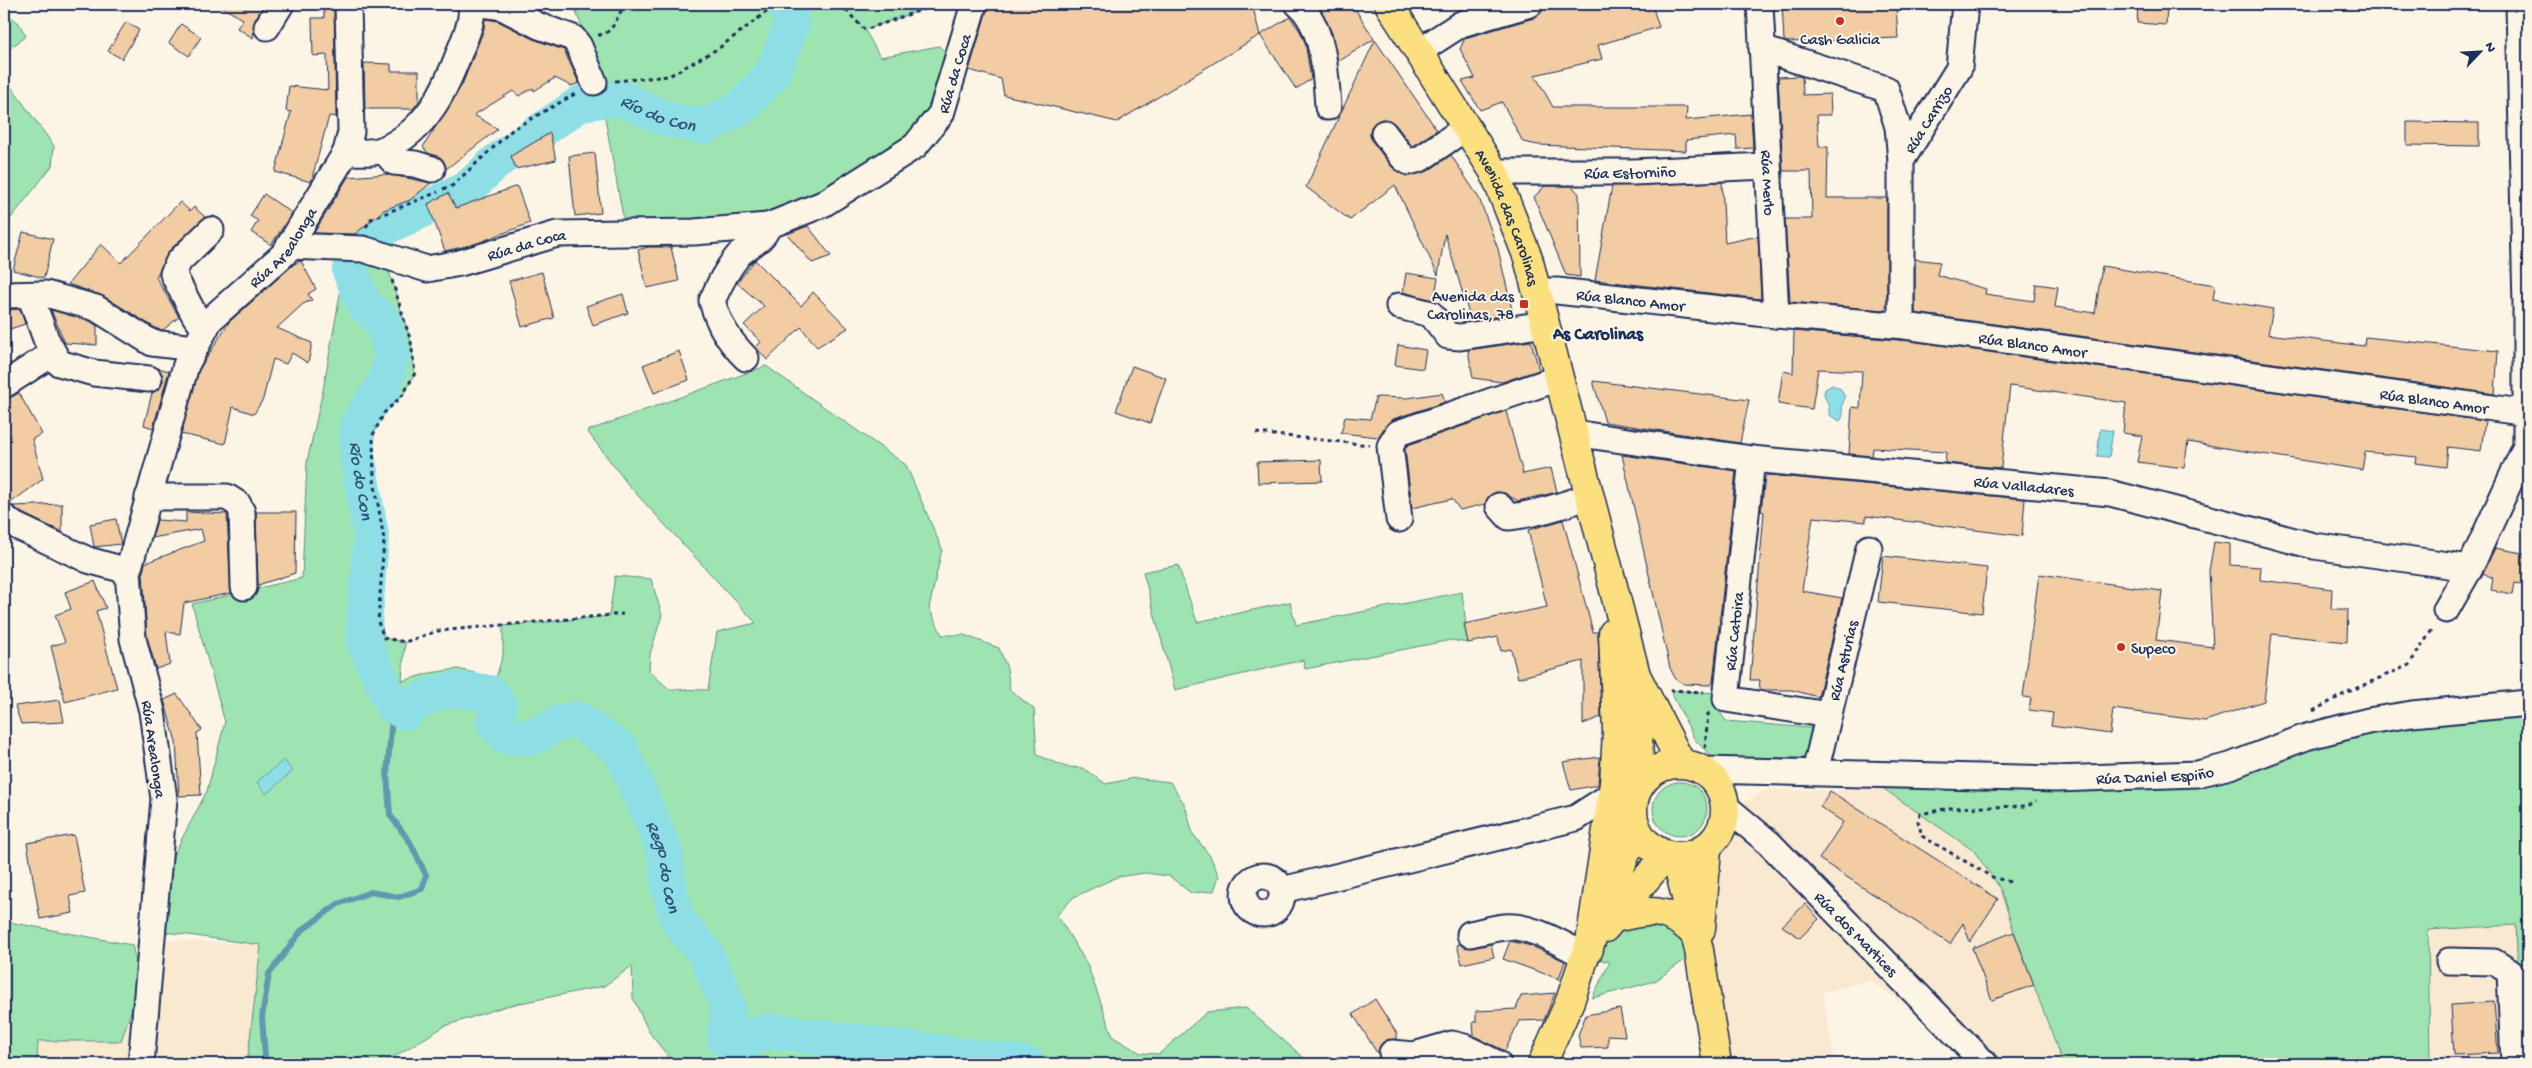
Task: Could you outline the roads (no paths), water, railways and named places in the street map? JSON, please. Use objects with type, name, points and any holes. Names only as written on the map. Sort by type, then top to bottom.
[{"type":"main road","name":"Avenida das Carolinas","points":[[1389,4],[1494,172],[1528,258],[1636,675]]},
{"type":"main road","points":[[1587,952],[1613,794],[1617,732],[1612,640],[1615,596]]},
{"type":"main road","points":[[1636,675],[1696,761],[1717,784],[1725,805],[1721,830],[1707,848],[1693,855],[1671,856],[1654,849],[1643,840],[1636,828],[1633,813],[1634,798],[1640,785],[1658,769],[1696,761]]},
{"type":"main road","points":[[1636,675],[1640,785]]},
{"type":"main road","points":[[1542,1064],[1570,1001],[1587,952],[1636,828]]},
{"type":"main road","points":[[1697,942],[1707,848]]},
{"type":"main road","points":[[1587,952],[1614,918],[1671,856]]},
{"type":"main road","points":[[1671,856],[1697,942],[1717,1064]]},
{"type":"main road","points":[[1614,918],[1647,910],[1679,919],[1697,942]]},
{"type":"street","points":[[267,27],[281,4]]},
{"type":"street","name":"Rúa Arealonga","points":[[140,1064],[164,799],[152,711],[133,639],[128,571],[186,365],[210,320],[284,254],[346,152],[351,132],[348,4]]},
{"type":"street","points":[[346,152],[383,150],[409,133],[427,118],[452,73],[476,4],[502,7],[539,26],[573,38],[579,46],[594,82]]},
{"type":"street","name":"Rúa da Coca","points":[[289,246],[363,249],[427,269],[460,263],[556,234],[694,232],[768,226],[823,204],[916,146],[941,114],[974,4]]},
{"type":"street","points":[[1298,4],[1303,8],[1319,41],[1326,68],[1328,107]]},
{"type":"street","points":[[1419,51],[1461,24],[1530,4]]},
{"type":"street","points":[[1760,4],[1762,49],[1886,89],[1898,127],[1901,161]]},
{"type":"street","name":"Rúa Carrizo","points":[[1900,326],[1901,161],[1959,68],[1965,4]]},
{"type":"street","points":[[2446,610],[2470,568],[2526,446],[2528,414],[2519,4]]},
{"type":"street","name":"Rúa Merlo","points":[[1762,49],[1776,315]]},
{"type":"street","points":[[1384,133],[1403,158],[1409,162],[1420,158],[1466,127]]},
{"type":"street","points":[[383,150],[394,162],[415,164],[432,169]]},
{"type":"street","name":"Rúa Estorniño","points":[[1494,172],[1633,172],[1767,166]]},
{"type":"street","name":"Rúa da Coca","points":[[746,358],[729,341],[718,322],[712,301],[724,275],[734,261],[761,238],[768,226]]},
{"type":"street","points":[[4,295],[46,294],[96,308],[152,343],[200,339],[195,316],[173,274],[179,261],[211,230]]},
{"type":"street","name":"Rúa Blanco Amor","points":[[1536,291],[1557,291],[1776,315],[1900,326],[2528,414]]},
{"type":"street","points":[[30,295],[52,351],[59,363],[94,374],[149,379]]},
{"type":"street","points":[[1399,306],[1431,314],[1448,336],[1460,337],[1545,324]]},
{"type":"street","points":[[4,385],[44,359],[52,351]]},
{"type":"street","points":[[1399,519],[1390,446],[1398,433],[1559,378]]},
{"type":"street","name":"Rúa Valladares","points":[[1573,433],[1752,459],[2110,493],[2314,546],[2470,568]]},
{"type":"street","name":"Rúa Catoira","points":[[1752,459],[1726,699],[1829,715]]},
{"type":"street","points":[[1499,506],[1509,517],[1518,516],[1551,510],[1589,496]]},
{"type":"street","points":[[148,498],[227,497],[238,504],[242,512],[244,587]]},
{"type":"street","points":[[4,517],[14,525],[88,560],[128,571]]},
{"type":"street","name":"Rúa Asturias","points":[[1814,772],[1869,548]]},
{"type":"street","name":"Rúa Daniel Espiño","points":[[1696,761],[1774,771],[2056,779],[2196,774],[2230,766],[2306,737],[2368,721],[2412,714],[2522,704]]},
{"type":"street","name":"Rúa Daniel Espiño","points":[[1725,805],[1744,785],[1774,771]]},
{"type":"street","points":[[1282,890],[1576,818],[1613,794]]},
{"type":"street","name":"Rúa dos Martices","points":[[1725,805],[1770,843],[1985,1064]]},
{"type":"street","points":[[1576,818],[1588,822],[1606,842]]},
{"type":"street","points":[[1470,934],[1505,927],[1520,928],[1587,952]]},
{"type":"street","points":[[2449,961],[2494,962],[2510,972],[2514,1064]]},
{"type":"street","points":[[1392,1053],[1414,1055],[1452,1044],[1464,1047],[1498,1064]]},
{"type":"water","points":[[1832,385],[1841,389],[1845,398],[1842,405],[1843,416],[1840,421],[1829,415],[1829,406],[1824,395],[1825,389]]},
{"type":"water","points":[[2100,429],[2113,431],[2109,457],[2097,456]]},
{"type":"water","points":[[284,760],[293,771],[266,794],[257,782]]},
{"type":"waterway","name":"Río do Con","points":[[371,234],[467,189],[497,161],[581,103],[620,98],[666,119],[704,127],[742,107],[772,74],[792,24],[785,4]]},
{"type":"waterway","name":"Rego do Con","points":[[350,271],[364,304],[383,322],[392,356],[385,383],[357,424],[357,455],[371,536],[363,640],[393,706],[405,712],[425,698],[444,691],[465,690],[490,693],[499,706],[494,723],[508,737],[532,737],[557,724],[577,719],[621,750],[665,852],[669,889],[678,921],[705,952],[728,1007],[725,1039],[734,1043],[744,1044],[756,1034],[779,1032],[1027,1064]]},
{"type":"waterway","points":[[271,1064],[265,1057],[262,1017],[269,974],[301,931],[338,904],[371,892],[399,897],[422,889],[426,875],[410,842],[390,815],[387,774],[393,706]]},
{"type":"place","name":"Cash Galicia","points":[[1840,21]]},
{"type":"place","name":"Avenida das Carolinas, 78","points":[[1524,304]]},
{"type":"place","name":"Supeco","points":[[2121,647]]},
{"type":"district","name":"As Carolinas","points":[[1598,333]]}]
